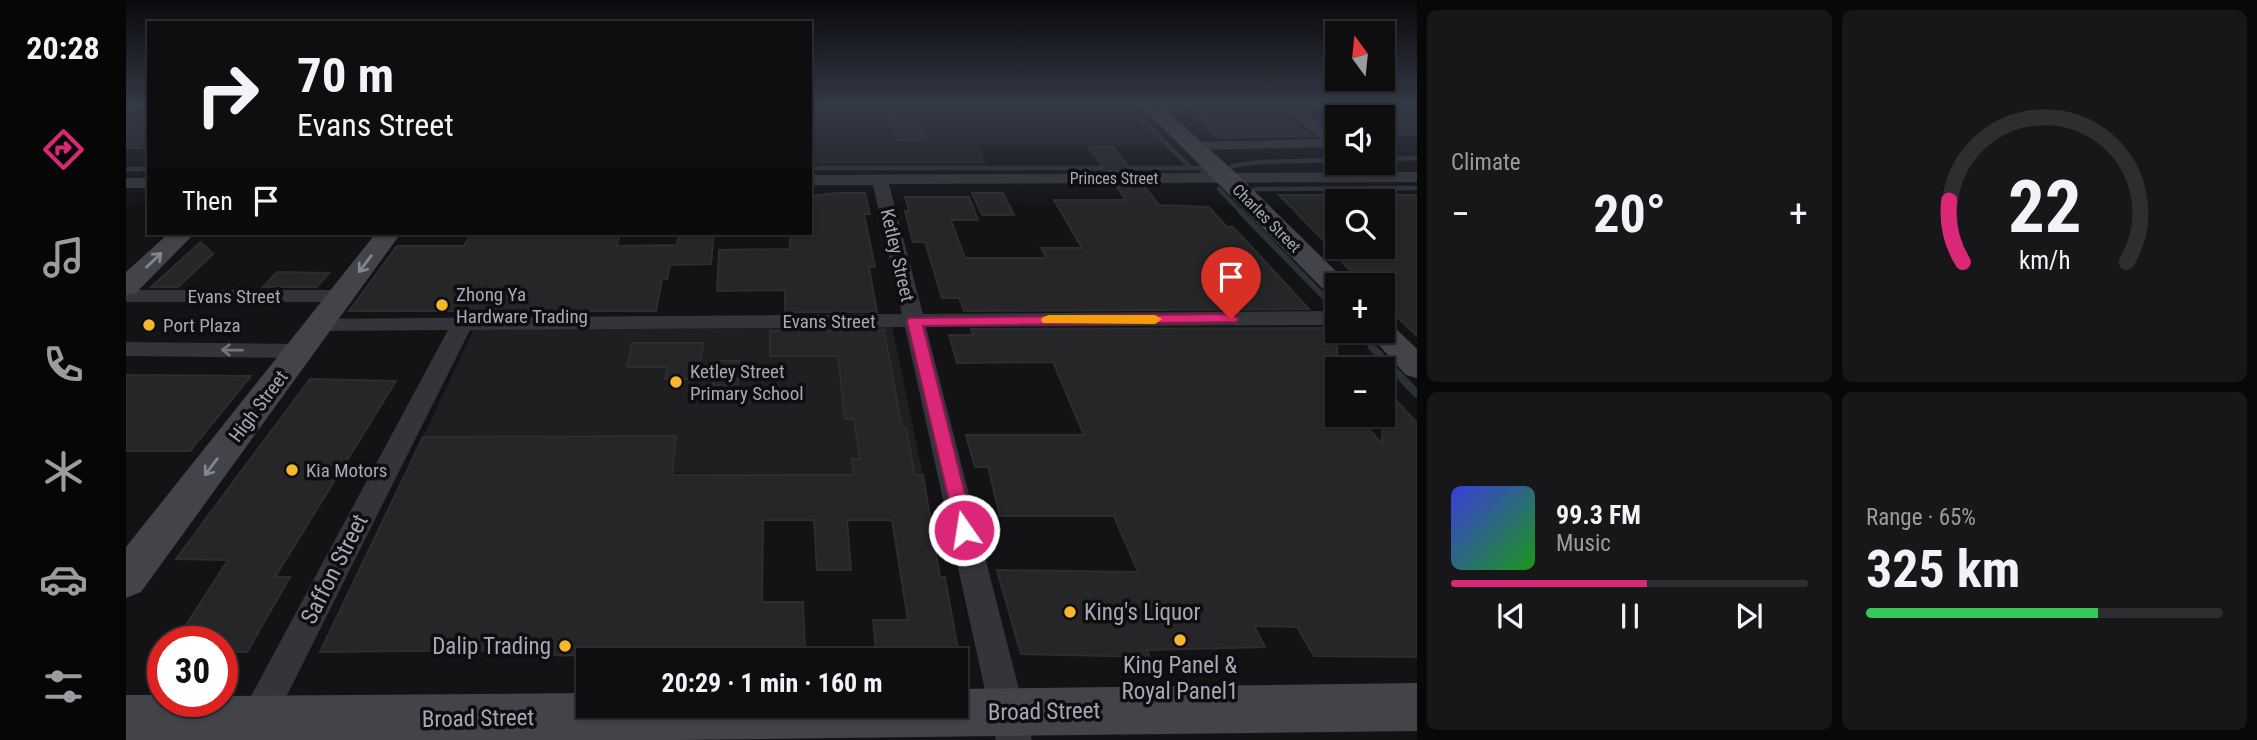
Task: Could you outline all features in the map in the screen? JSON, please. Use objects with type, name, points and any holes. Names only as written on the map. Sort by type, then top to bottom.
[{"type":"main road","name":"Charles Street","points":[[1187,140],[1325,275]]},
{"type":"main road","points":[[126,287],[181,235]]},
{"type":"main road","name":"High Street","points":[[126,579],[388,235]]},
{"type":"main road","name":"Broad Street","points":[[126,719],[251,730],[1011,726],[1417,707]]},
{"type":"street","points":[[1194,146],[1325,142]]},
{"type":"street","name":"Princes Street","points":[[812,180],[1417,177]]},
{"type":"street","name":"Ketley Street","points":[[880,179],[1011,726]]},
{"type":"street","points":[[126,183],[147,183]]},
{"type":"street","name":"Evans Street","points":[[126,296],[342,296]]},
{"type":"street","name":"Evans Street","points":[[126,349],[462,324],[1325,318]]},
{"type":"street","name":"Saffon Street","points":[[251,730],[462,324]]},
{"type":"shaded area","points":[[812,140],[1158,140],[1164,145],[978,145],[987,164],[812,164]]},
{"type":"shaded area","name":"Ketley Street Primary School","points":[[892,326],[923,475],[672,473],[676,436],[423,437],[474,329]]},
{"type":"building","points":[[126,140],[147,140],[147,148],[126,148]]},
{"type":"building","points":[[1088,147],[1113,147],[1132,171],[1106,171]]},
{"type":"building","points":[[1116,186],[1144,186],[1159,205],[1209,207],[1227,227],[1233,227],[1309,309],[964,311],[959,298],[942,298],[925,242],[913,242],[905,211],[909,211],[905,197],[969,197],[978,220],[951,220],[965,258],[1046,258],[1041,248],[1082,248],[1054,200],[1126,200]]},
{"type":"building","points":[[865,193],[870,214],[864,214],[875,267],[869,267],[877,312],[785,312],[785,290],[717,291],[719,250],[790,249],[790,235],[812,235],[812,196]]},
{"type":"building","points":[[972,193],[1003,193],[1014,215],[982,215]]},
{"type":"building","points":[[1279,195],[1325,195],[1325,242]]},
{"type":"building","points":[[1395,195],[1417,195],[1417,336],[1395,315],[1395,273],[1353,273],[1339,259],[1395,259]]},
{"type":"building","points":[[471,235],[620,235],[617,246],[677,245],[679,235],[714,235],[711,264],[670,265],[667,279],[662,279],[656,311],[349,311],[397,246],[464,246]]},
{"type":"building","points":[[201,242],[213,254],[178,287],[151,287]]},
{"type":"building","points":[[277,272],[329,273],[317,287],[263,287]]},
{"type":"building","points":[[1325,328],[1325,343],[1337,343],[1337,357],[1325,357],[1325,427],[1367,427],[1382,444],[1382,427],[1395,427],[1395,399],[1417,423],[1417,657],[1314,656],[1297,627],[1254,626],[1265,647],[1147,650],[1150,657],[1021,654],[997,570],[1138,572],[1114,516],[1000,516],[988,467],[975,467],[966,435],[1084,435],[1053,362],[957,363],[949,335],[973,335],[971,329]]},
{"type":"building","points":[[884,330],[902,428],[906,428],[915,475],[923,475],[940,577],[945,577],[958,648],[876,648],[873,620],[908,620],[892,520],[847,520],[851,570],[817,570],[814,520],[763,520],[762,602],[803,602],[805,648],[576,648],[576,655],[517,655],[518,650],[320,652],[423,437],[676,436],[672,475],[854,475],[852,459],[860,459],[854,419],[845,419],[838,356],[770,356],[770,331]]},
{"type":"building","points":[[632,343],[703,343],[699,379],[665,379],[667,367],[627,367]]},
{"type":"building","points":[[715,361],[739,361],[738,384],[713,385]]},
{"type":"building","points":[[126,375],[251,376],[190,451],[126,451]]},
{"type":"building","name":"Kia Motors","points":[[310,379],[396,381],[275,577],[290,577],[247,652],[238,652],[238,626],[185,626],[228,560],[176,559]]},
{"type":"waterway","points":[[1162,140],[1191,168]]},
{"type":"waterway","points":[[1395,159],[1417,158]]},
{"type":"waterway","points":[[1232,166],[1260,162],[1325,160]]},
{"type":"waterway","points":[[812,168],[1111,168]]},
{"type":"waterway","points":[[1123,168],[1191,168]]},
{"type":"waterway","points":[[1191,168],[1200,168],[1204,172]]},
{"type":"waterway","points":[[126,169],[147,169]]},
{"type":"waterway","points":[[1255,189],[1417,188]]},
{"type":"waterway","points":[[1219,189],[1242,213]]},
{"type":"waterway","points":[[1240,211],[1325,298]]},
{"type":"waterway","points":[[1369,343],[1374,348]]},
{"type":"waterway","points":[[1372,347],[1417,394]]},
{"type":"slow traffic","points":[[1049,320],[1155,319]]},
{"type":"place","name":"Zhong Ya Hardware Trading","points":[[442,305]]},
{"type":"place","name":"Port Plaza","points":[[149,325]]},
{"type":"place","name":"Ketley Street Primary School","points":[[676,382]]},
{"type":"place","name":"Kia Motors","points":[[292,470]]},
{"type":"place","name":"King's Liquor","points":[[1070,612]]},
{"type":"place","name":"King Panel & Royal Panel1","points":[[1180,640]]},
{"type":"place","name":"Dalip Trading","points":[[565,646]]},
{"type":"route","points":[[964,530],[914,321],[1231,319]]}]
